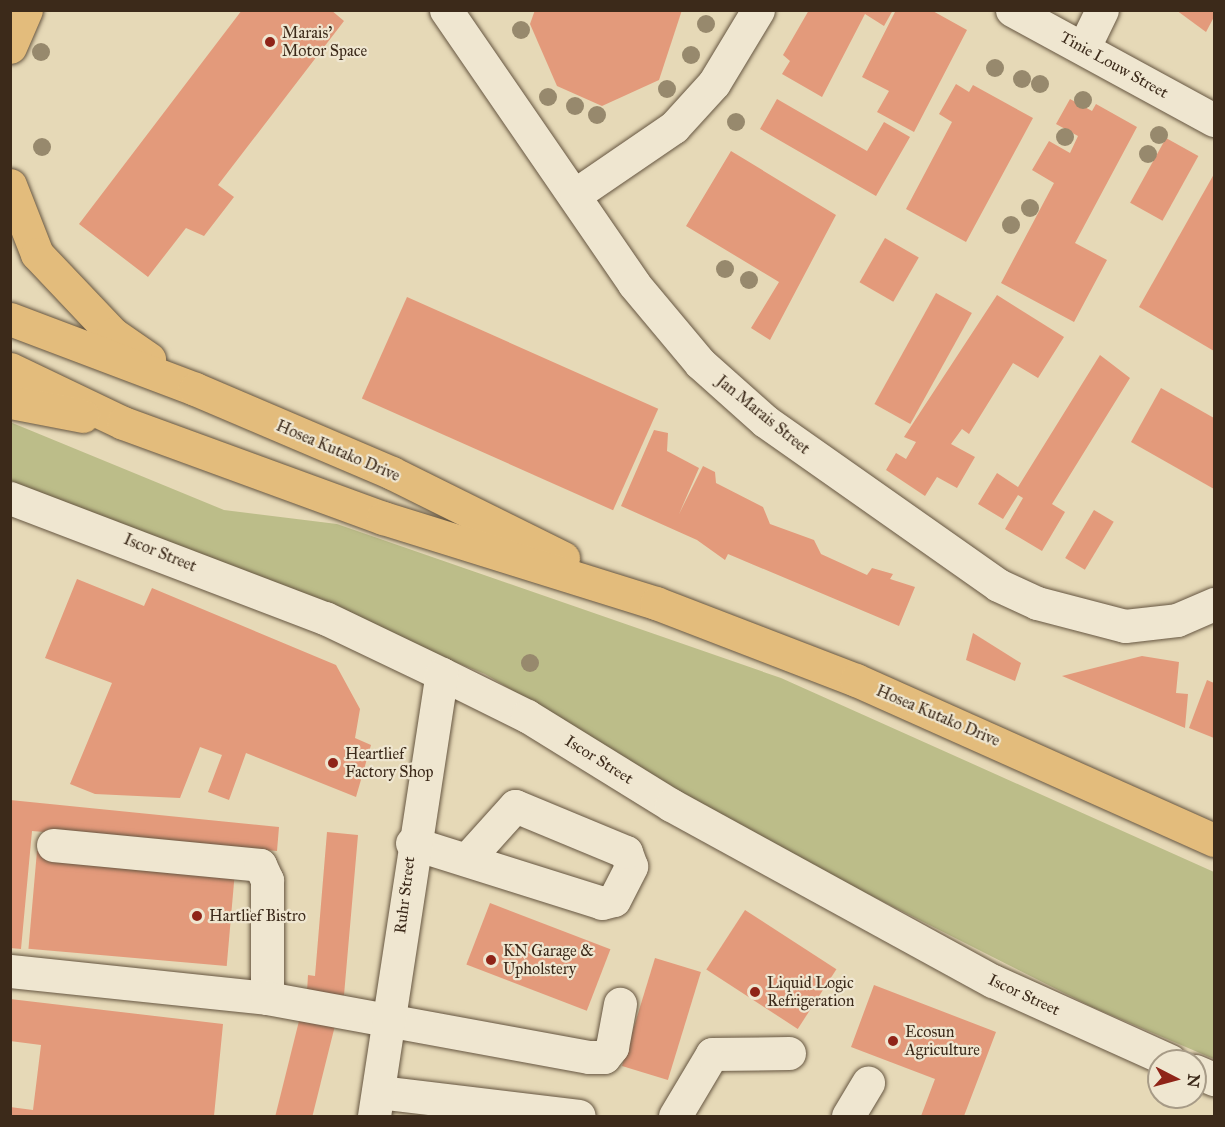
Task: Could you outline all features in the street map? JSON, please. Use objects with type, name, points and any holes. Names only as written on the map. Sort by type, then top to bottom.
[{"type":"main road","points":[[10,47],[26,10]]},
{"type":"main road","points":[[10,185],[37,254],[74,297],[113,334],[195,389]]},
{"type":"main road","name":"Hosea Kutako Drive","points":[[10,319],[195,389],[392,473],[656,603]]},
{"type":"main road","name":"Hosea Kutako Drive","points":[[10,369],[123,423],[383,518],[656,603],[932,712],[1215,840]]},
{"type":"main road","points":[[10,402],[123,423]]},
{"type":"street","name":"Jan Marais Street","points":[[446,10],[576,194],[634,284],[699,363],[765,421],[998,585],[1037,603],[1125,626],[1177,620],[1215,604]]},
{"type":"street","points":[[576,194],[674,127],[714,83],[758,10]]},
{"type":"street","name":"Tinie Louw Street","points":[[1012,10],[1215,120]]},
{"type":"street","points":[[1084,47],[1102,10]]},
{"type":"street","name":"Iscor Street","points":[[10,498],[325,618],[442,674],[527,716],[671,805],[993,981],[1147,1051]]},
{"type":"street","name":"Ruhr Street","points":[[376,1104],[390,1022],[412,843],[442,674]]},
{"type":"street","points":[[412,843],[469,857]]},
{"type":"street","points":[[53,845],[260,865],[267,880],[267,998]]},
{"type":"street","points":[[10,971],[267,998],[390,1022],[604,1057],[612,1047],[620,1004]]},
{"type":"street","points":[[675,1116],[712,1054],[789,1053]]},
{"type":"street","points":[[848,1116],[868,1083]]},
{"type":"street","points":[[376,1104],[579,1116]]},
{"type":"green space","points":[[10,422],[224,510],[337,524],[781,678],[1214,872],[1214,1059],[1207,1056],[1207,1049],[1191,1049],[1092,1007],[765,842],[485,674],[11,485]]},
{"type":"building","points":[[242,10],[331,10],[344,21],[218,185],[234,197],[204,236],[186,228],[148,277],[79,224]]},
{"type":"building","points":[[535,10],[682,10],[659,80],[602,106],[557,86],[530,24]]},
{"type":"building","points":[[809,10],[893,10],[884,26],[865,14],[822,97],[782,74],[790,61],[783,55]]},
{"type":"building","points":[[896,10],[931,10],[967,30],[914,132],[877,112],[889,91],[862,77]]},
{"type":"building","points":[[1176,10],[1214,10],[1214,17],[1206,32]]},
{"type":"building","points":[[956,84],[969,92],[973,85],[1033,118],[966,242],[906,209],[952,122],[939,114]]},
{"type":"building","points":[[777,99],[867,151],[884,122],[910,137],[876,196],[760,129]]},
{"type":"building","points":[[1070,99],[1092,111],[1096,104],[1137,127],[1075,243],[1107,260],[1074,322],[1001,283],[1054,183],[1032,170],[1049,141],[1070,153],[1078,136],[1056,124]]},
{"type":"building","points":[[1166,138],[1198,156],[1162,221],[1130,203]]},
{"type":"building","points":[[731,151],[836,215],[770,340],[751,328],[779,282],[686,226]]},
{"type":"building","points":[[1214,174],[1214,351],[1139,307]]},
{"type":"building","points":[[885,238],[919,258],[893,302],[860,282]]},
{"type":"building","points":[[936,293],[972,313],[910,424],[874,404]]},
{"type":"building","points":[[997,295],[1064,337],[1038,378],[1013,363],[969,434],[962,429],[951,444],[975,457],[957,488],[937,477],[925,496],[886,470],[896,453],[906,459],[916,442],[904,437]]},
{"type":"building","points":[[407,297],[658,409],[613,510],[362,398]]},
{"type":"building","points":[[1100,355],[1130,378],[1052,504],[1065,512],[1042,551],[1005,529],[1023,498],[1018,495],[1003,519],[978,504],[997,473],[1018,487]]},
{"type":"building","points":[[1161,388],[1214,418],[1214,489],[1131,442]]},
{"type":"building","points":[[654,430],[668,433],[667,451],[699,468],[679,514],[703,466],[715,472],[716,483],[763,507],[770,524],[814,540],[821,554],[867,575],[872,568],[893,574],[890,579],[915,587],[899,626],[728,554],[725,560],[697,540],[621,506]]},
{"type":"building","points":[[1094,510],[1114,522],[1085,570],[1065,558]]},
{"type":"building","points":[[77,579],[144,606],[152,588],[336,665],[360,709],[355,738],[371,745],[356,797],[246,753],[229,800],[208,792],[222,755],[200,747],[180,798],[95,794],[70,784],[112,683],[45,658]]},
{"type":"building","points":[[973,633],[1021,663],[1015,681],[966,660]]},
{"type":"building","points":[[1142,656],[1179,662],[1176,693],[1188,694],[1185,728],[1062,676]]},
{"type":"building","points":[[1207,680],[1214,683],[1214,738],[1189,728]]},
{"type":"building","points":[[10,800],[279,827],[277,851],[32,831],[21,949],[10,948]]},
{"type":"building","points":[[327,832],[358,835],[344,995],[307,992],[308,975],[315,976]]},
{"type":"building","points":[[37,851],[235,868],[227,966],[28,949]]},
{"type":"building","points":[[490,903],[610,949],[587,1011],[466,965]]},
{"type":"building","points":[[745,910],[836,969],[798,1029],[706,970]]},
{"type":"building","points":[[655,958],[701,972],[668,1080],[622,1066]]},
{"type":"building","points":[[874,985],[996,1032],[964,1116],[921,1116],[935,1079],[851,1047]]},
{"type":"building","points":[[10,999],[223,1024],[214,1116],[10,1116],[10,1107],[33,1110],[41,1045],[10,1041]]},
{"type":"building","points":[[302,1009],[337,1018],[312,1116],[275,1116]]},
{"type":"place","name":"Marais' Motor Space","points":[[270,42]]},
{"type":"place","name":"Heartlief Factory Shop","points":[[333,763]]},
{"type":"place","name":"Hartlief Bistro","points":[[197,916]]},
{"type":"place","name":"KN Garage & Upholstery","points":[[491,960]]},
{"type":"place","name":"Liquid Logic Refrigeration","points":[[755,992]]},
{"type":"place","name":"Ecosun Agriculture","points":[[893,1041]]}]
